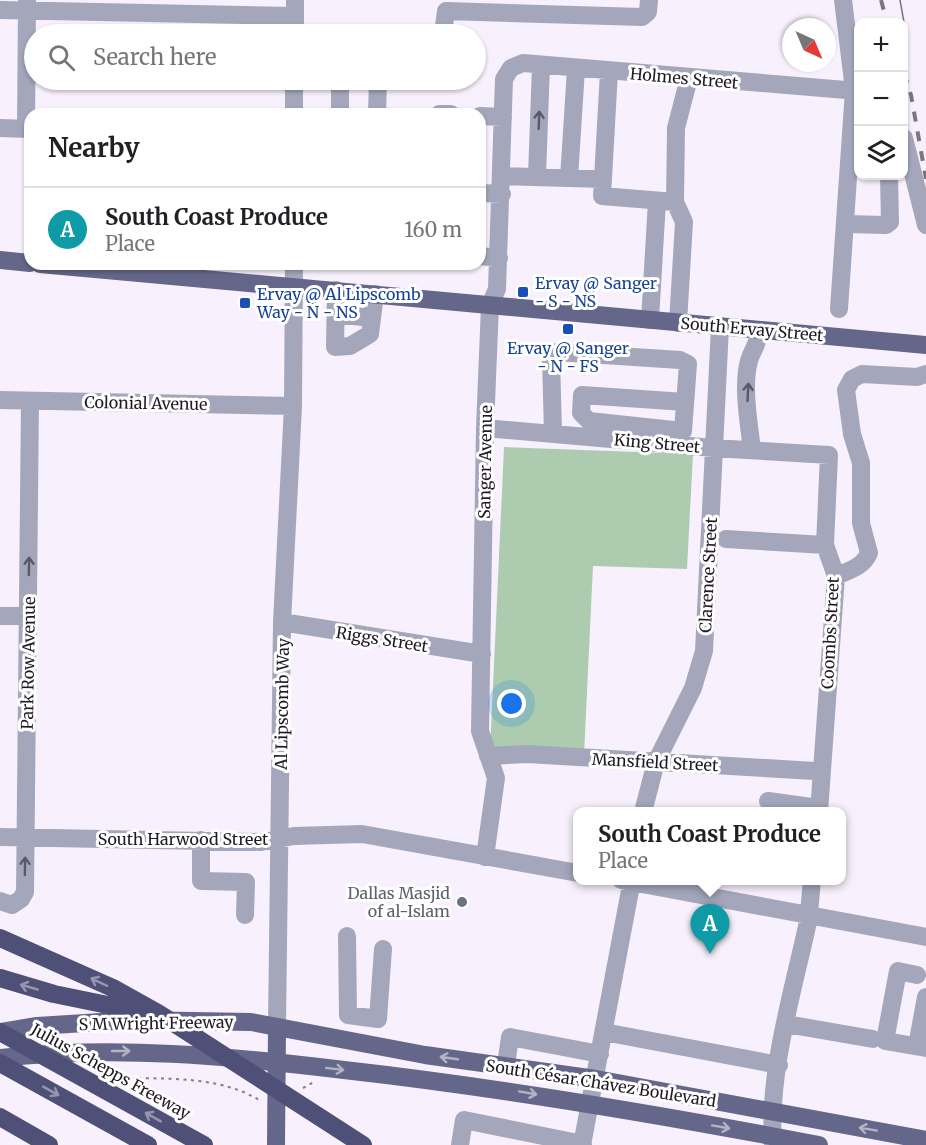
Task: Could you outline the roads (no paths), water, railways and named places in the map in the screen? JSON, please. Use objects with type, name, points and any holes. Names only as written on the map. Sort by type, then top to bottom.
[{"type":"highway","points":[[0,938],[115,989],[158,1013],[363,1145]]},
{"type":"highway","points":[[0,978],[54,994],[195,1021]]},
{"type":"highway","name":"Julius Schepps Freeway","points":[[0,1032],[204,1145]]},
{"type":"highway","points":[[0,1063],[148,1145]]},
{"type":"highway","points":[[0,1117],[49,1145]]},
{"type":"main road","points":[[0,260],[24,262]]},
{"type":"main road","name":"South Ervay Street","points":[[182,270],[294,286],[926,345]]},
{"type":"main road","name":"S M Wright Freeway","points":[[0,1032],[37,1026],[107,1022],[251,1022],[277,1027]]},
{"type":"main road","name":"South César Chávez Boulevard","points":[[277,1027],[425,1055],[596,1079],[926,1140]]},
{"type":"main road","name":"Al Lipscomb Way","points":[[276,1145],[277,1027]]},
{"type":"main road","name":"S M Wright Freeway","points":[[0,1058],[61,1051],[131,1051],[277,1062]]},
{"type":"main road","name":"South César Chávez Boulevard","points":[[277,1062],[488,1086],[773,1140],[819,1145]]},
{"type":"street","points":[[444,24],[446,6],[642,17],[648,12],[649,0]]},
{"type":"street","points":[[843,0],[854,77]]},
{"type":"street","points":[[27,5],[27,24]]},
{"type":"street","points":[[0,10],[27,5],[295,8],[294,24]]},
{"type":"street","name":"Holmes Street","points":[[511,68],[523,63],[541,64],[609,72],[854,91]]},
{"type":"street","points":[[537,176],[541,64]]},
{"type":"street","name":"Sanger Avenue","points":[[484,856],[496,778],[496,771],[488,756],[480,731],[485,428],[490,305],[497,289],[499,258],[504,79],[511,68]]},
{"type":"street","points":[[569,178],[576,69]]},
{"type":"street","points":[[609,72],[602,196],[666,201],[684,222],[678,323]]},
{"type":"street","points":[[650,320],[676,128],[689,78]]},
{"type":"street","points":[[28,90],[28,108]]},
{"type":"street","points":[[294,90],[294,108]]},
{"type":"street","points":[[340,90],[340,108]]},
{"type":"street","points":[[376,108],[377,90]]},
{"type":"street","points":[[486,116],[503,117]]},
{"type":"street","points":[[839,309],[855,126]]},
{"type":"street","points":[[0,128],[24,129]]},
{"type":"street","points":[[908,157],[926,225]]},
{"type":"street","points":[[486,191],[537,176],[603,179]]},
{"type":"street","points":[[845,224],[886,225],[890,222],[889,180]]},
{"type":"street","points":[[486,257],[499,258]]},
{"type":"street","name":"Al Lipscomb Way","points":[[277,1027],[282,622],[293,406],[294,286],[288,270]]},
{"type":"street","points":[[336,290],[335,347],[350,346],[370,334],[375,294]]},
{"type":"street","points":[[335,314],[372,318]]},
{"type":"street","name":"Clarence Street","points":[[644,807],[656,762],[693,688],[704,651],[720,327]]},
{"type":"street","points":[[752,450],[747,410],[749,360],[758,346],[759,330]]},
{"type":"street","points":[[553,434],[550,393],[551,357],[557,352],[680,360],[688,364],[683,431],[589,421],[581,413],[582,395]]},
{"type":"street","points":[[836,576],[865,562],[870,553],[861,523],[861,463],[852,434],[846,390],[852,379],[862,374],[917,377],[926,374]]},
{"type":"street","points":[[550,393],[685,402]]},
{"type":"street","name":"Colonial Avenue","points":[[0,400],[293,406]]},
{"type":"street","name":"Park Row Avenue","points":[[0,901],[12,905],[21,899],[25,892],[30,401]]},
{"type":"street","name":"King Street","points":[[485,428],[713,448],[829,455]]},
{"type":"street","name":"Coombs Street","points":[[819,807],[836,576],[825,545],[829,455]]},
{"type":"street","points":[[726,539],[825,545]]},
{"type":"street","points":[[0,615],[28,616]]},
{"type":"street","name":"Riggs Street","points":[[282,622],[482,654]]},
{"type":"street","name":"Mansfield Street","points":[[488,756],[527,754],[815,771],[822,769]]},
{"type":"street","points":[[768,801],[802,807]]},
{"type":"street","name":"South Harwood Street","points":[[0,837],[261,842],[280,838],[362,834],[573,872]]},
{"type":"street","points":[[201,840],[201,881],[246,882],[244,915]]},
{"type":"street","points":[[460,1145],[464,1120],[583,1144],[596,1079],[627,885]]},
{"type":"street","points":[[649,885],[926,936]]},
{"type":"street","points":[[773,1140],[771,1112],[808,915],[811,885]]},
{"type":"street","points":[[347,936],[348,1015],[378,1020],[383,949]]},
{"type":"street","points":[[917,975],[898,971],[885,1041],[922,1047],[926,997]]},
{"type":"street","points":[[358,1043],[363,1017]]},
{"type":"street","points":[[786,1024],[873,1039]]},
{"type":"street","points":[[604,1032],[779,1065]]},
{"type":"street","points":[[506,1065],[510,1037],[600,1054]]},
{"type":"street","points":[[552,1072],[557,1047]]},
{"type":"tram line","points":[[900,0],[903,18]]},
{"type":"railway","points":[[881,0],[886,18]]},
{"type":"railway","points":[[908,86],[926,179]]},
{"type":"place","name":"Ervay @ Sanger - S - NS","points":[[523,292]]},
{"type":"place","name":"Ervay @ Al Lipscomb Way - N - NS","points":[[245,303]]},
{"type":"place","name":"Ervay @ Sanger - N - FS","points":[[568,329]]},
{"type":"place","name":"Dallas Masjid of al-Islam","points":[[462,902]]},
{"type":"place","name":"South Coast Produce","points":[[710,954]]}]
